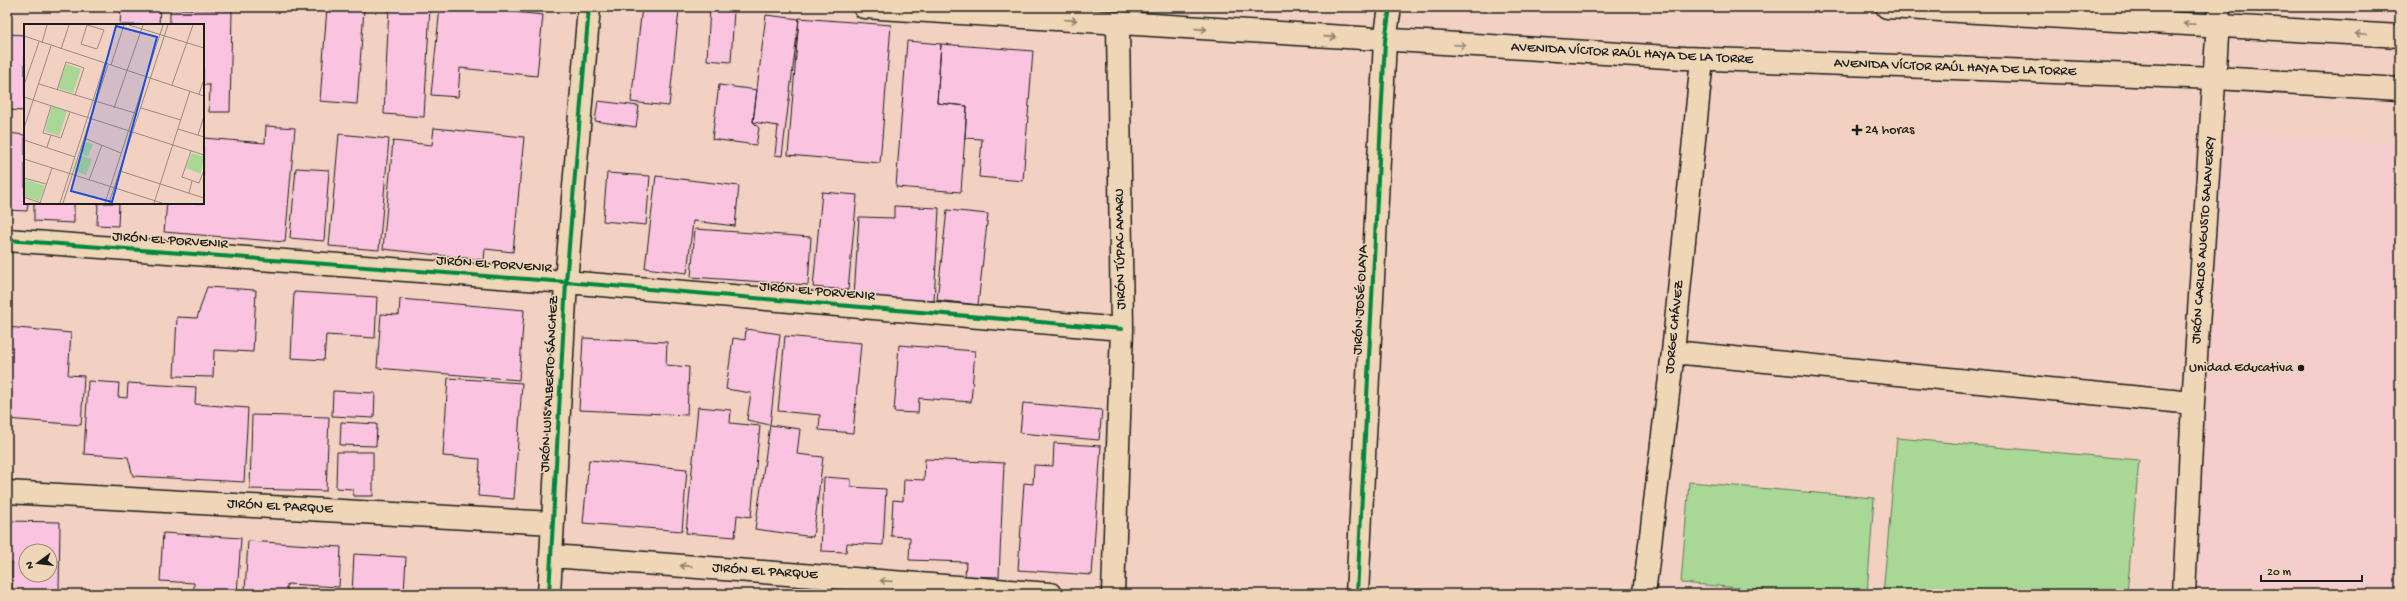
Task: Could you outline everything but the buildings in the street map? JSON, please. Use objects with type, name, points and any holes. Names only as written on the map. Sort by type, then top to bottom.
[{"type":"street","name":"JIRÓN LUIS ALBERTO SÁNCHEZ","points":[[549,594],[566,282],[589,7]]},
{"type":"street","name":"AVENIDA VÍCTOR RAÚL HAYA DE LA TORRE","points":[[864,7],[1385,41],[1702,59],[2216,78],[2400,89]]},
{"type":"street","name":"JIRÓN JOSÉ OLAYA","points":[[1357,594],[1385,41],[1390,7]]},
{"type":"street","points":[[1887,7],[2219,16],[2400,36]]},
{"type":"street","name":"JIRÓN CARLOS AUGUSTO SALAVERRY","points":[[2184,594],[2193,403],[2219,16]]},
{"type":"street","name":"JIRÓN TÚPAC AMARU","points":[[1113,594],[1122,329],[1118,23]]},
{"type":"street","name":"JORGE CHÁVEZ","points":[[1644,594],[1673,352],[1702,59]]},
{"type":"street","name":"JIRÓN EL PORVENIR","points":[[7,240],[566,282],[1122,329]]},
{"type":"street","points":[[1673,352],[2193,403]]},
{"type":"street","name":"JIRÓN EL PARQUE","points":[[7,492],[553,523]]},
{"type":"street","name":"JIRÓN EL PARQUE","points":[[552,556],[1050,594]]},
{"type":"shaded area","name":"Unidad Educativa","points":[[2214,132],[2400,143],[2400,594],[2192,594]]},
{"type":"green space","points":[[1897,438],[2139,460],[2127,594],[1883,594]]},
{"type":"green space","points":[[1689,482],[1874,498],[1867,594],[1811,594],[1681,583]]},
{"type":"cycle path","points":[[549,594],[566,282],[589,7]]},
{"type":"cycle path","points":[[1357,594],[1385,41],[1390,7]]},
{"type":"cycle path","points":[[7,240],[566,282],[1122,329]]},
{"type":"place","name":"24 horas","points":[[1857,130]]},
{"type":"place","name":"Unidad Educativa","points":[[2301,368]]}]
